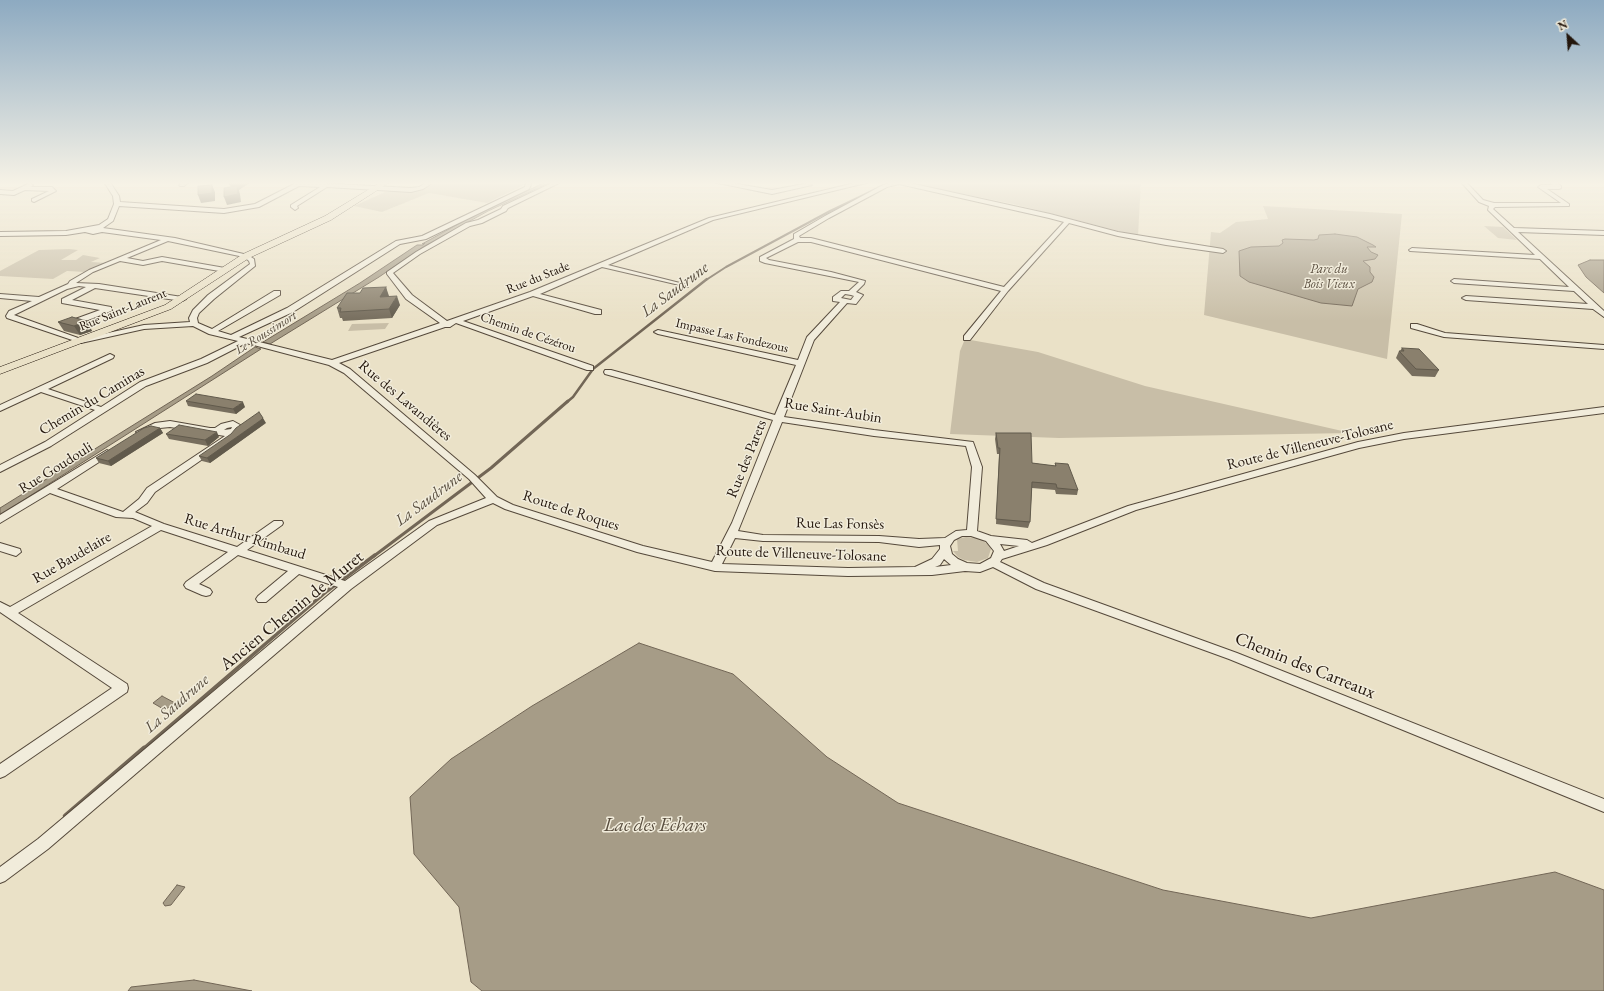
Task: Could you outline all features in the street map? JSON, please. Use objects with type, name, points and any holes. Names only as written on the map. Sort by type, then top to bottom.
[{"type":"main road","name":"Rue Saint-Laurent","points":[[0,370],[154,313],[182,299],[246,256],[308,228]]},
{"type":"street","points":[[232,338],[290,310],[398,242],[424,238],[443,228]]},
{"type":"street","points":[[447,324],[409,297],[389,273],[418,253],[461,228]]},
{"type":"street","name":"Rue du Stade","points":[[332,363],[533,294],[689,228]]},
{"type":"street","points":[[808,228],[796,235],[796,240],[811,240],[1006,290]]},
{"type":"street","points":[[967,338],[1006,290],[1061,228]]},
{"type":"street","points":[[1100,228],[1160,242],[1223,251]]},
{"type":"street","points":[[0,234],[58,234],[91,232],[101,229],[198,244],[246,256],[252,260],[253,265],[211,297],[196,312],[193,318],[194,324],[144,327],[81,341],[62,336],[53,330],[10,316],[12,313],[71,286],[95,285],[182,299]]},
{"type":"street","points":[[1512,230],[1604,233]]},
{"type":"street","points":[[1512,230],[1604,315]]},
{"type":"street","points":[[71,286],[72,282],[91,271],[168,239]]},
{"type":"street","name":"Rue des Parets","points":[[715,567],[732,534],[780,419],[787,394],[815,332],[844,302],[853,302],[859,295],[851,293],[862,283],[862,281],[845,276],[762,260],[762,257],[796,240]]},
{"type":"street","points":[[1412,250],[1540,257]]},
{"type":"street","points":[[119,259],[142,263],[162,258],[225,270]]},
{"type":"street","points":[[602,265],[686,286]]},
{"type":"street","points":[[1454,281],[1575,289]]},
{"type":"street","points":[[53,330],[81,321],[108,309],[64,301],[95,285]]},
{"type":"street","points":[[212,332],[277,293]]},
{"type":"street","points":[[533,294],[598,312]]},
{"type":"street","points":[[0,296],[42,299]]},
{"type":"street","points":[[1466,298],[1594,307]]},
{"type":"street","name":"Chemin de Cézérou","points":[[457,321],[590,368]]},
{"type":"street","name":"Rue des Lavandières","points":[[194,324],[212,332],[232,338],[332,363],[356,377],[470,475],[493,499]]},
{"type":"street","points":[[1414,326],[1444,335],[1604,347]]},
{"type":"street","name":"Impasse Las Fondezous","points":[[658,332],[800,363]]},
{"type":"street","name":"Chemin du Caminas","points":[[0,468],[48,444],[144,384],[199,363],[244,341]]},
{"type":"street","points":[[0,408],[110,356]]},
{"type":"street","name":"Rue Saint-Aubin","points":[[608,372],[780,419],[874,433],[970,444],[977,467],[972,533]]},
{"type":"street","points":[[41,389],[103,410]]},
{"type":"street","name":"Route de Villeneuve-Tolosane","points":[[995,559],[1061,536],[1112,514],[1379,440],[1604,410]]},
{"type":"street","points":[[130,438],[143,430],[158,425],[170,424],[210,431],[219,431],[222,433],[231,432],[230,436],[208,452],[151,490],[130,515]]},
{"type":"street","name":"Rue Goudouli","points":[[0,520],[117,447]]},
{"type":"street","name":"Rue Arthur Rimbaud","points":[[49,489],[120,515],[130,515],[237,551],[327,578],[347,586]]},
{"type":"street","name":"Ancien Chemin de Muret","points":[[0,876],[43,844],[347,586],[433,524],[493,499]]},
{"type":"street","name":"Route de Roques","points":[[493,499],[510,507],[641,549]]},
{"type":"street","points":[[206,592],[190,585],[278,523]]},
{"type":"street","name":"Rue Baudelaire","points":[[5,609],[160,526]]},
{"type":"street","points":[[972,533],[990,539],[997,547],[995,559],[980,568],[965,567],[954,562],[946,546],[955,535],[972,533]]},
{"type":"street","name":"Rue Las Fonsès","points":[[732,534],[763,538],[879,538],[919,544],[946,546]]},
{"type":"street","name":"Route de Villeneuve-Tolosane","points":[[990,539],[1033,545]]},
{"type":"street","name":"Route de Villeneuve-Tolosane","points":[[914,571],[936,562],[946,546]]},
{"type":"street","points":[[0,547],[16,552]]},
{"type":"street","name":"Route de Villeneuve-Tolosane","points":[[641,549],[715,567],[848,572],[932,571],[965,567]]},
{"type":"street","name":"Chemin des Carreaux","points":[[995,559],[1040,586],[1233,656],[1604,806]]},
{"type":"street","points":[[262,599],[298,570]]},
{"type":"street","points":[[0,772],[122,688],[5,609]]},
{"type":"green space","points":[[1108,228],[1138,228],[1138,236]]},
{"type":"green space","name":"Parc du Bois Vieux","points":[[1227,228],[1401,228],[1387,359],[1204,315],[1211,232],[1220,233]]},
{"type":"green space","points":[[1487,228],[1504,228],[1517,240],[1498,238]]},
{"type":"green space","points":[[39,250],[78,250],[61,260],[76,260],[83,255],[100,258],[91,262],[107,263],[85,272],[67,271],[53,279],[0,276],[0,271]]},
{"type":"green space","points":[[389,323],[385,329],[348,331],[352,324]]},
{"type":"green space","points":[[965,339],[1038,352],[1145,386],[1351,433],[1059,438],[950,434],[960,351]]},
{"type":"green space","points":[[966,537],[979,538],[989,545],[991,549],[988,558],[977,562],[964,560],[958,557],[953,551],[958,551],[957,539]]},
{"type":"water","points":[[451,228],[457,228],[423,247],[379,277],[270,344],[263,342],[360,283],[417,245],[423,245],[425,243],[422,244]]},
{"type":"water","points":[[1335,234],[1357,237],[1376,247],[1367,247],[1371,252],[1378,255],[1375,259],[1363,261],[1370,267],[1370,272],[1374,277],[1372,282],[1358,289],[1352,306],[1321,303],[1249,282],[1240,276],[1239,251],[1251,247],[1279,246],[1283,243],[1282,240],[1285,239],[1314,240],[1318,239],[1319,235]]},
{"type":"water","points":[[1590,260],[1604,260],[1604,293],[1586,277],[1578,265]]},
{"type":"water","points":[[255,347],[261,349],[0,515],[0,508],[212,376]]},
{"type":"water","name":"Lac des Echars","points":[[639,643],[733,674],[827,757],[898,803],[1163,890],[1311,918],[1555,872],[1604,890],[1604,991],[482,991],[471,982],[459,907],[414,854],[410,797],[451,759],[532,706]]},
{"type":"water","points":[[162,696],[175,703],[165,710],[153,703]]},
{"type":"water","points":[[177,885],[185,887],[171,905],[165,906],[163,903]]},
{"type":"water","points":[[194,980],[252,991],[128,991],[131,987]]},
{"type":"building","points":[[386,287],[380,297],[397,296],[389,309],[340,312],[341,308],[337,308],[347,293],[360,293],[363,288]]},
{"type":"building","points":[[72,317],[87,321],[74,326],[58,322]]},
{"type":"building","points":[[1402,348],[1419,349],[1439,370],[1416,369],[1399,351],[1404,351]]},
{"type":"building","points":[[196,394],[243,402],[233,409],[186,401]]},
{"type":"building","points":[[259,412],[263,418],[261,420],[207,458],[199,456],[231,434],[236,428]]},
{"type":"building","points":[[179,425],[217,432],[205,440],[166,434]]},
{"type":"building","points":[[151,426],[160,428],[108,461],[96,458],[144,428]]},
{"type":"building","points":[[996,433],[1031,433],[1032,463],[1056,466],[1055,463],[1068,464],[1078,490],[1057,488],[1056,484],[1032,482],[1030,522],[996,519],[1000,448],[998,448]]},
{"type":"waterway","name":"La Saudrune","points":[[706,280],[726,267],[798,228]]},
{"type":"waterway","name":"La Saudrune","points":[[567,402],[573,397],[593,369],[707,279]]},
{"type":"waterway","name":"La Saudrune","points":[[374,556],[491,468],[568,401]]},
{"type":"waterway","name":"La Saudrune","points":[[143,749],[327,591],[375,555]]},
{"type":"waterway","name":"La Saudrune","points":[[65,816],[144,748]]},
{"type":"water label","name":"Le Roussimort","points":[[266,333]]}]
